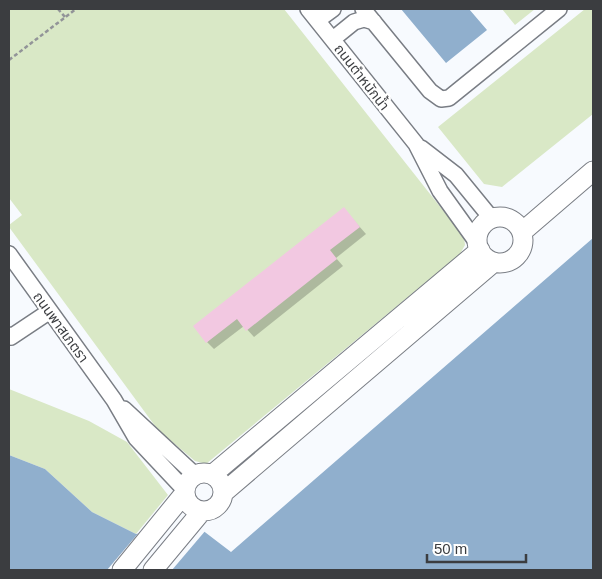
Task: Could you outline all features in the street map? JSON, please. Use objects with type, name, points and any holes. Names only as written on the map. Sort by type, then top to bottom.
[{"type":"main road","points":[[522,232],[593,171]]},
{"type":"main road","points":[[492,219],[510,220],[517,224],[522,232],[523,246],[520,253],[508,262],[501,263],[487,259],[479,247],[478,236],[481,229],[492,219]]},
{"type":"main road","points":[[213,474],[479,247]]},
{"type":"main road","points":[[223,493],[494,262]]},
{"type":"main road","points":[[122,570],[200,472],[213,474],[219,479],[222,486],[223,493],[219,504],[197,517],[153,570]]},
{"type":"main road","points":[[184,491],[188,504],[192,507],[197,517]]},
{"type":"street","points":[[313,15],[333,9]]},
{"type":"street","points":[[363,9],[430,91],[440,99],[449,98],[558,9]]},
{"type":"street","name":"ถนนตำหนักน้ำ","points":[[313,15],[416,144],[440,191],[479,247]]},
{"type":"street","points":[[332,39],[354,22],[364,19],[374,22]]},
{"type":"street","name":"ถนนตำหนักน้ำ","points":[[416,144],[456,175],[492,219]]},
{"type":"street","name":"ถนนพาสเภตรา","points":[[9,254],[114,400],[136,438],[184,491]]},
{"type":"street","points":[[9,334],[11,337],[50,311]]},
{"type":"path","points":[[58,9],[65,18]]},
{"type":"path","points":[[9,60],[76,9]]},
{"type":"green space","points":[[9,9],[284,9],[464,237],[465,245],[460,254],[206,464],[195,461],[158,430],[9,227],[22,215],[9,198]]},
{"type":"green space","points":[[502,9],[535,9],[515,25]]},
{"type":"green space","points":[[585,9],[593,9],[593,114],[502,187],[484,184],[438,127]]},
{"type":"green space","points":[[9,389],[89,421],[127,442],[168,495],[136,534],[92,512],[45,469],[9,455]]},
{"type":"water","points":[[401,9],[469,9],[487,30],[446,63]]},
{"type":"water","points":[[593,238],[593,570],[9,570],[9,455],[45,469],[92,512],[136,534],[193,523],[231,552]]},
{"type":"pier","points":[[194,521],[206,530],[172,570],[107,570],[141,530]]},
{"type":"building","points":[[344,207],[360,227],[330,250],[337,259],[246,331],[237,319],[206,343],[193,326]]}]
